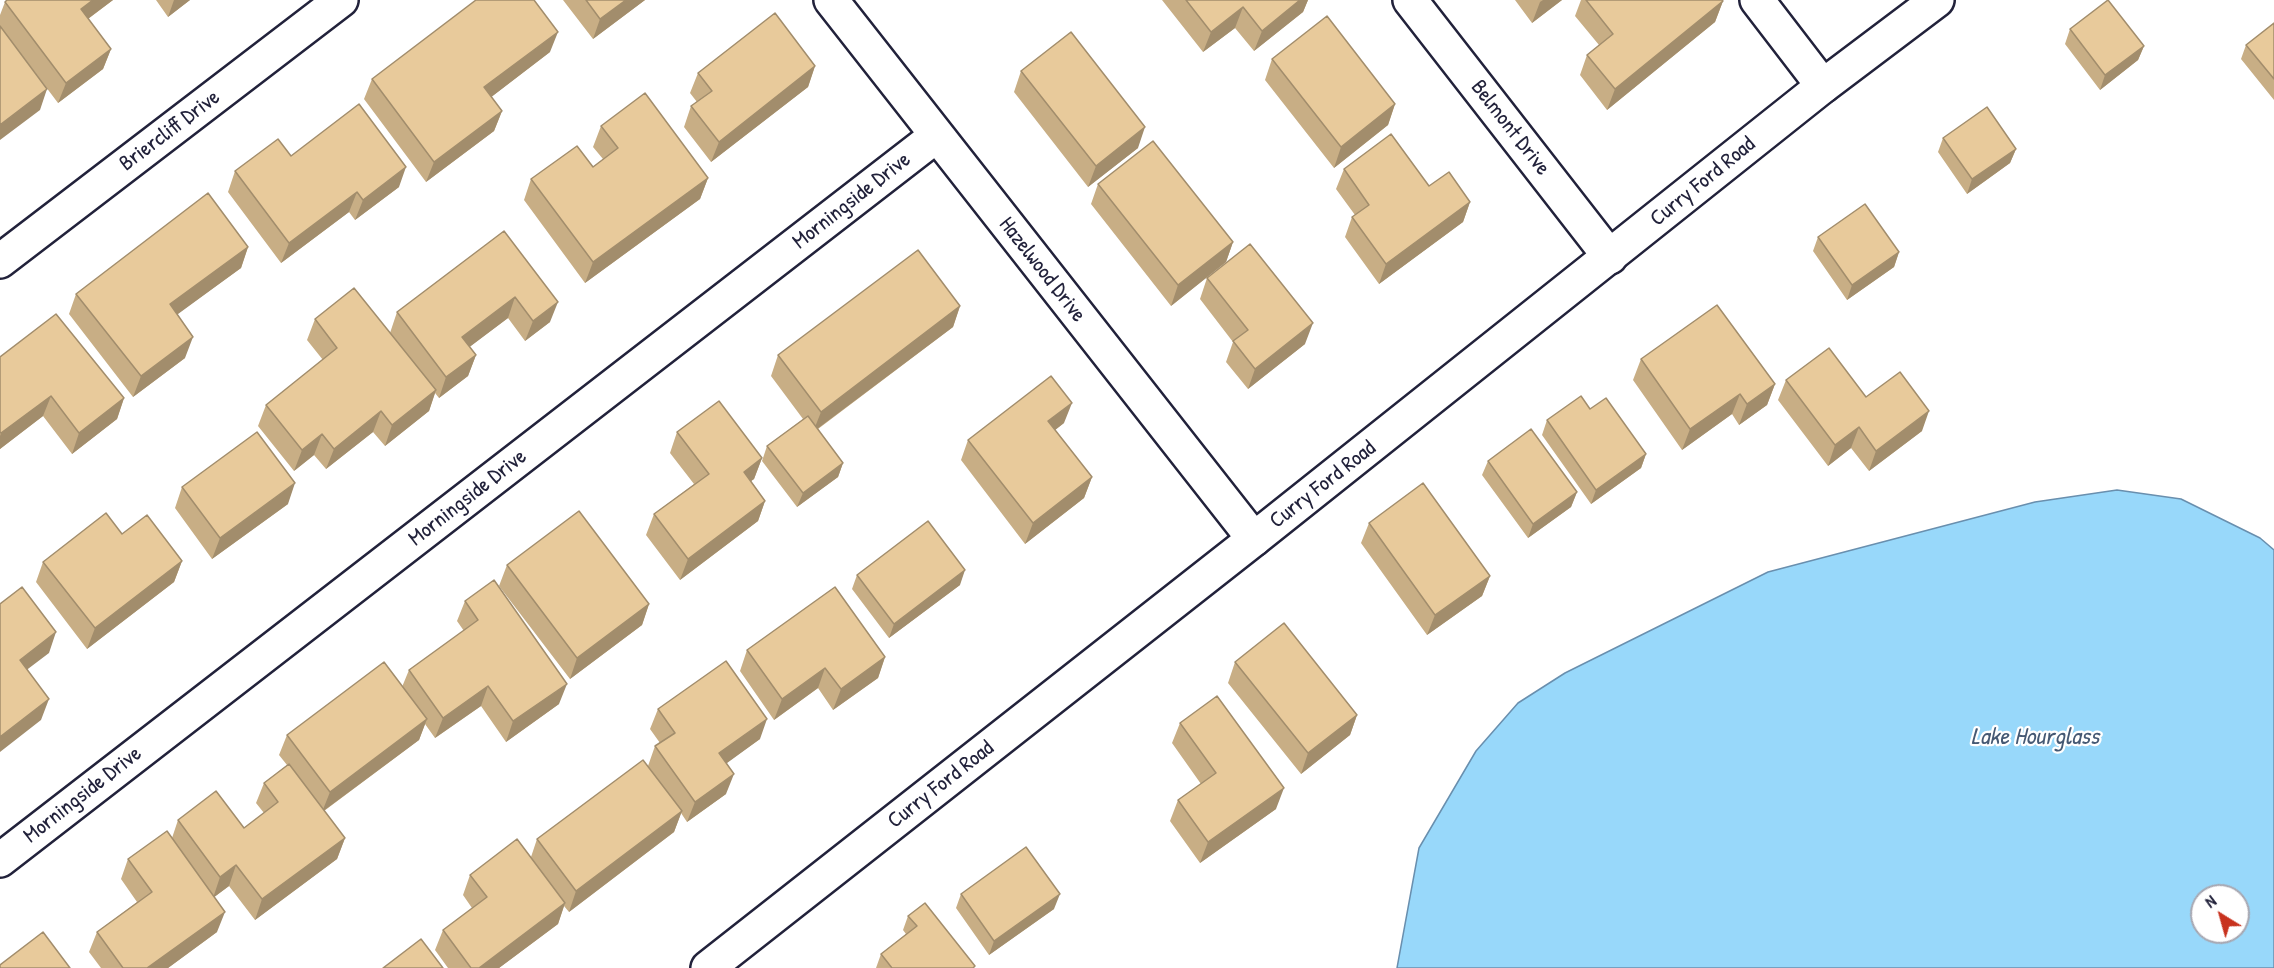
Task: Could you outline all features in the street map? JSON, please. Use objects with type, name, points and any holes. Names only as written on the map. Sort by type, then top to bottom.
[{"type":"street","name":"Briercliff Drive","points":[[0,261],[341,0]]},
{"type":"street","name":"Hazelwood Drive","points":[[831,0],[1254,539]]},
{"type":"street","name":"Belmont Drive","points":[[1410,0],[1610,257]]},
{"type":"street","points":[[1757,0],[1824,86]]},
{"type":"street","name":"Curry Ford Road","points":[[708,968],[1254,539],[1824,86],[1937,0]]},
{"type":"street","name":"Morningside Drive","points":[[0,860],[936,136]]},
{"type":"water","name":"Lake Hourglass","points":[[2117,490],[2181,499],[2260,538],[2274,550],[2274,968],[1397,968],[1419,848],[1476,751],[1518,703],[1565,673],[1768,572],[2035,502]]},
{"type":"building","points":[[7,0],[93,0],[81,9],[111,49],[66,83],[5,2]]},
{"type":"building","points":[[476,0],[534,0],[558,32],[484,87],[502,111],[434,162],[372,79]]},
{"type":"building","points":[[586,0],[626,0],[600,19]]},
{"type":"building","points":[[1186,0],[1300,0],[1262,31],[1243,7],[1211,32]]},
{"type":"building","points":[[1586,0],[1723,1],[1615,89],[1587,55],[1613,34]]},
{"type":"building","points":[[2108,0],[2144,46],[2105,75],[2070,29]]},
{"type":"building","points":[[775,13],[815,66],[719,142],[691,106],[712,91],[698,73]]},
{"type":"building","points":[[1327,16],[1395,104],[1341,147],[1272,59]]},
{"type":"building","points":[[2274,23],[2274,79],[2246,45]]},
{"type":"building","points":[[0,26],[47,89],[0,125]]},
{"type":"building","points":[[1071,32],[1145,127],[1096,166],[1021,71]]},
{"type":"building","points":[[645,93],[708,178],[593,262],[531,179],[577,146],[593,167],[618,148],[601,126]]},
{"type":"building","points":[[359,104],[406,167],[363,200],[357,192],[289,243],[235,171],[278,139],[291,156]]},
{"type":"building","points":[[1987,107],[2016,149],[1972,179],[1943,138]]},
{"type":"building","points":[[1391,134],[1429,186],[1449,172],[1470,202],[1386,264],[1352,217],[1369,205],[1344,169]]},
{"type":"building","points":[[1153,141],[1233,242],[1178,285],[1098,184]]},
{"type":"building","points":[[208,193],[248,247],[170,304],[193,337],[141,376],[76,294]]},
{"type":"building","points":[[1865,204],[1899,252],[1852,285],[1818,237]]},
{"type":"building","points":[[504,231],[558,302],[533,321],[515,297],[462,337],[476,355],[446,377],[397,312]]},
{"type":"building","points":[[1250,244],[1313,323],[1255,369],[1233,341],[1248,330],[1207,278]]},
{"type":"building","points":[[918,250],[960,306],[821,412],[778,355]]},
{"type":"building","points":[[354,288],[436,390],[392,425],[381,411],[334,449],[322,434],[302,450],[266,405],[337,348],[315,319]]},
{"type":"building","points":[[1717,305],[1775,384],[1747,404],[1740,394],[1690,429],[1641,359]]},
{"type":"building","points":[[56,314],[124,398],[79,433],[51,396],[1,433],[0,357]]},
{"type":"building","points":[[1829,348],[1866,397],[1900,372],[1929,411],[1876,451],[1859,427],[1835,445],[1786,380]]},
{"type":"building","points":[[1051,376],[1072,403],[1048,421],[1092,477],[1033,523],[968,440]]},
{"type":"building","points":[[1581,396],[1590,409],[1606,398],[1646,454],[1596,490],[1547,420]]},
{"type":"building","points":[[719,401],[762,458],[744,472],[765,501],[688,559],[654,514],[709,474],[677,432]]},
{"type":"building","points":[[808,416],[843,463],[803,493],[767,446]]},
{"type":"building","points":[[1531,429],[1577,492],[1533,524],[1488,461]]},
{"type":"building","points":[[257,432],[295,483],[220,538],[182,487]]},
{"type":"building","points":[[1423,483],[1490,576],[1435,615],[1369,523]]},
{"type":"building","points":[[579,511],[649,604],[577,658],[507,565]]},
{"type":"building","points":[[106,513],[122,534],[147,515],[182,561],[95,628],[43,562]]},
{"type":"building","points":[[928,521],[965,570],[894,624],[857,575]]},
{"type":"building","points":[[494,580],[567,684],[513,721],[488,686],[443,718],[409,670],[478,620],[465,601]]},
{"type":"building","points":[[22,587],[56,632],[20,660],[49,699],[0,737],[0,604]]},
{"type":"building","points":[[835,587],[885,657],[841,689],[825,668],[782,699],[747,650]]},
{"type":"building","points":[[1284,623],[1357,715],[1308,753],[1235,662]]},
{"type":"building","points":[[726,661],[767,719],[719,753],[734,774],[695,802],[655,746],[675,733],[658,709]]},
{"type":"building","points":[[384,662],[427,719],[330,792],[287,735]]},
{"type":"building","points":[[1217,696],[1284,788],[1208,842],[1178,800],[1216,773],[1180,723]]},
{"type":"building","points":[[643,760],[682,811],[576,891],[537,839]]},
{"type":"building","points":[[289,764],[345,838],[262,899],[236,865],[220,877],[178,820],[216,791],[244,828],[278,802],[264,783]]},
{"type":"building","points":[[167,831],[225,912],[147,968],[123,968],[97,932],[152,892],[128,859]]},
{"type":"building","points":[[517,839],[565,903],[479,968],[471,968],[443,930],[487,897],[470,875]]},
{"type":"building","points":[[1026,847],[1060,894],[994,941],[961,894]]},
{"type":"building","points":[[925,903],[975,966],[973,968],[892,968],[881,954],[917,926],[908,916]]},
{"type":"building","points":[[43,932],[70,968],[0,968],[0,965]]},
{"type":"building","points":[[421,939],[443,968],[383,968]]}]
